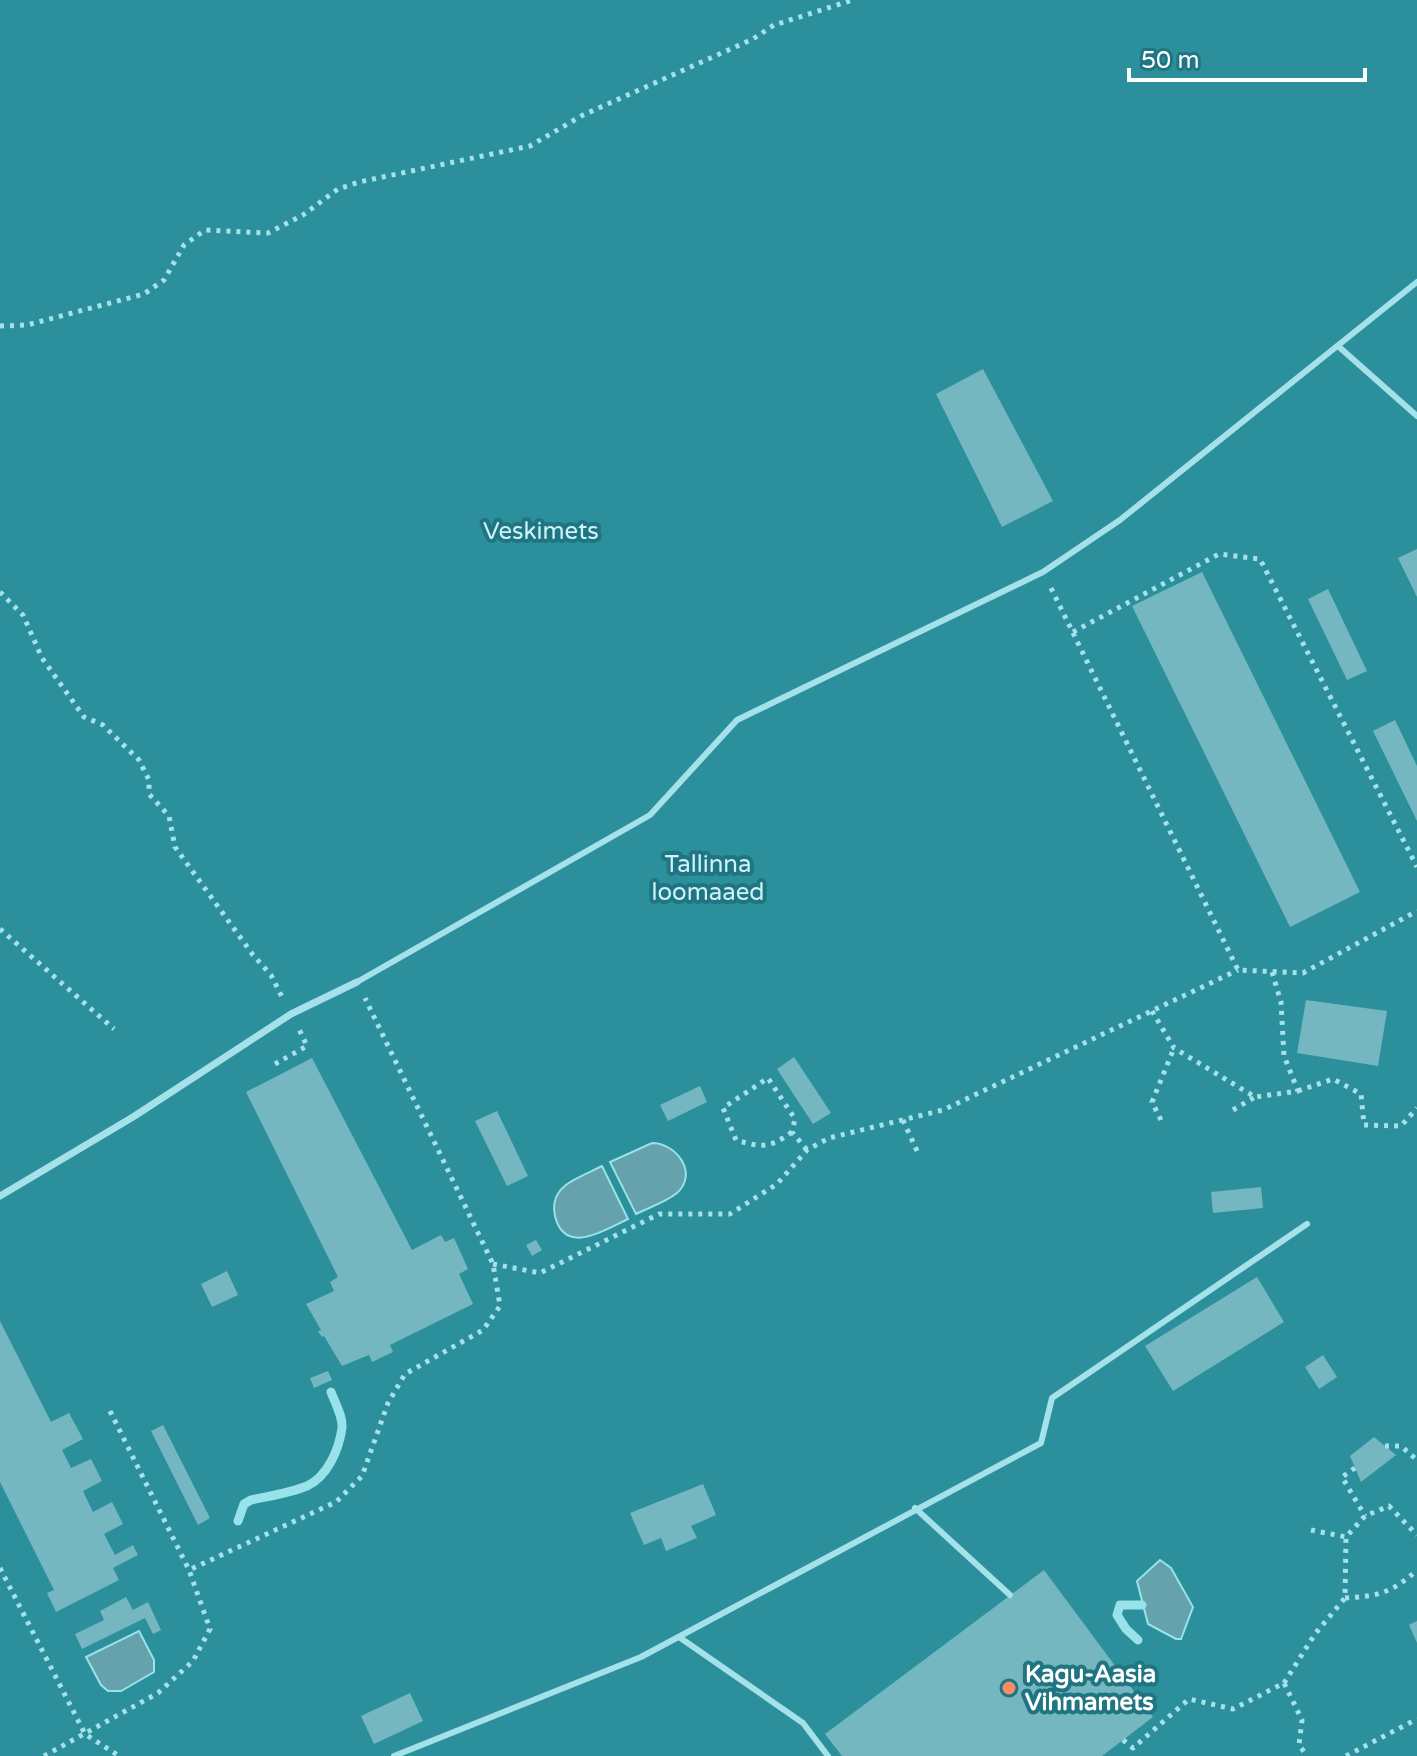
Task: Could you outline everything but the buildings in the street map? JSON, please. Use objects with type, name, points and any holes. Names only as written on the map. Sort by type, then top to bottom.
[{"type":"street","points":[[0,1196],[133,1117],[291,1014],[357,982]]},
{"type":"lane","points":[[357,982],[650,815],[737,720],[1043,572],[1120,520],[1417,282]]},
{"type":"lane","points":[[1338,346],[1417,416]]},
{"type":"lane","points":[[394,1756],[641,1657],[1041,1443],[1052,1398],[1307,1224]]},
{"type":"lane","points":[[915,1508],[1010,1595]]},
{"type":"lane","points":[[679,1637],[803,1723],[828,1756]]},
{"type":"path","points":[[0,326],[27,325],[144,294],[164,280],[184,245],[205,230],[268,233],[303,215],[338,189],[359,182],[530,146],[583,115],[753,39],[774,25],[853,0]]},
{"type":"path","points":[[1073,632],[1219,554],[1260,559],[1417,867]]},
{"type":"path","points":[[1043,572],[1238,970]]},
{"type":"path","points":[[0,592],[23,615],[42,658],[84,717],[103,725],[139,760],[149,780],[149,794],[169,816],[175,847],[271,975],[287,1005]]},
{"type":"path","points":[[493,1264],[540,1273],[659,1214],[730,1214],[777,1184],[807,1150],[829,1138],[943,1110],[1238,970],[1303,973],[1417,911]]},
{"type":"path","points":[[0,929],[114,1029]]},
{"type":"path","points":[[1272,972],[1281,1002],[1284,1056],[1298,1091]]},
{"type":"path","points":[[189,1570],[336,1502],[362,1476],[388,1403],[405,1374],[483,1330],[500,1306],[493,1264],[357,982]]},
{"type":"path","points":[[1152,1011],[1174,1048],[1255,1097]]},
{"type":"path","points":[[275,1064],[307,1046],[291,1014]]},
{"type":"path","points":[[1161,1120],[1152,1102],[1174,1048]]},
{"type":"path","points":[[768,1078],[795,1119],[792,1132],[773,1145],[753,1146],[736,1140],[723,1108],[768,1078]]},
{"type":"path","points":[[1233,1110],[1255,1097],[1298,1091],[1333,1079],[1361,1094],[1364,1125],[1401,1126],[1417,1108]]},
{"type":"path","points":[[903,1120],[917,1151]]},
{"type":"path","points":[[792,1132],[807,1150]]},
{"type":"path","points":[[44,1756],[158,1693],[193,1661],[210,1629],[189,1570],[110,1411]]},
{"type":"path","points":[[1385,1446],[1401,1446],[1417,1460]]},
{"type":"path","points":[[1355,1468],[1342,1477],[1365,1516]]},
{"type":"path","points":[[1123,1740],[1133,1748],[1189,1699],[1233,1709],[1284,1683],[1315,1634],[1345,1598],[1346,1537],[1365,1516],[1389,1506],[1417,1535]]},
{"type":"path","points":[[1311,1530],[1346,1537]]},
{"type":"path","points":[[0,1568],[85,1734],[119,1756]]},
{"type":"path","points":[[1345,1598],[1377,1596],[1394,1589],[1417,1570]]},
{"type":"path","points":[[1284,1683],[1302,1720],[1299,1745],[1307,1756]]},
{"type":"path","points":[[1346,1756],[1417,1719]]},
{"type":"green space","name":"Tallinna loomaaed","points":[[0,0],[1417,0],[1417,1756],[0,1756]]},
{"type":"shaded area","points":[[652,1143],[669,1148],[682,1160],[686,1177],[677,1193],[636,1214],[610,1162]]},
{"type":"shaded area","points":[[602,1166],[628,1219],[587,1237],[568,1235],[560,1228],[555,1216],[557,1195],[573,1180]]},
{"type":"shaded area","points":[[1160,1560],[1171,1568],[1193,1607],[1181,1639],[1148,1624],[1137,1581]]},
{"type":"shaded area","points":[[139,1631],[154,1660],[154,1672],[121,1691],[108,1691],[101,1685],[86,1657]]},
{"type":"waterway","points":[[238,1521],[244,1504],[307,1486],[326,1469],[335,1454],[342,1428],[331,1392]]},
{"type":"waterway","points":[[1138,1640],[1117,1615],[1120,1605],[1142,1605]]},
{"type":"place","name":"Kagu-Aasia Vihmamets","points":[[1009,1688]]},
{"type":"park label","name":"Veskimets","points":[[541,531]]}]
